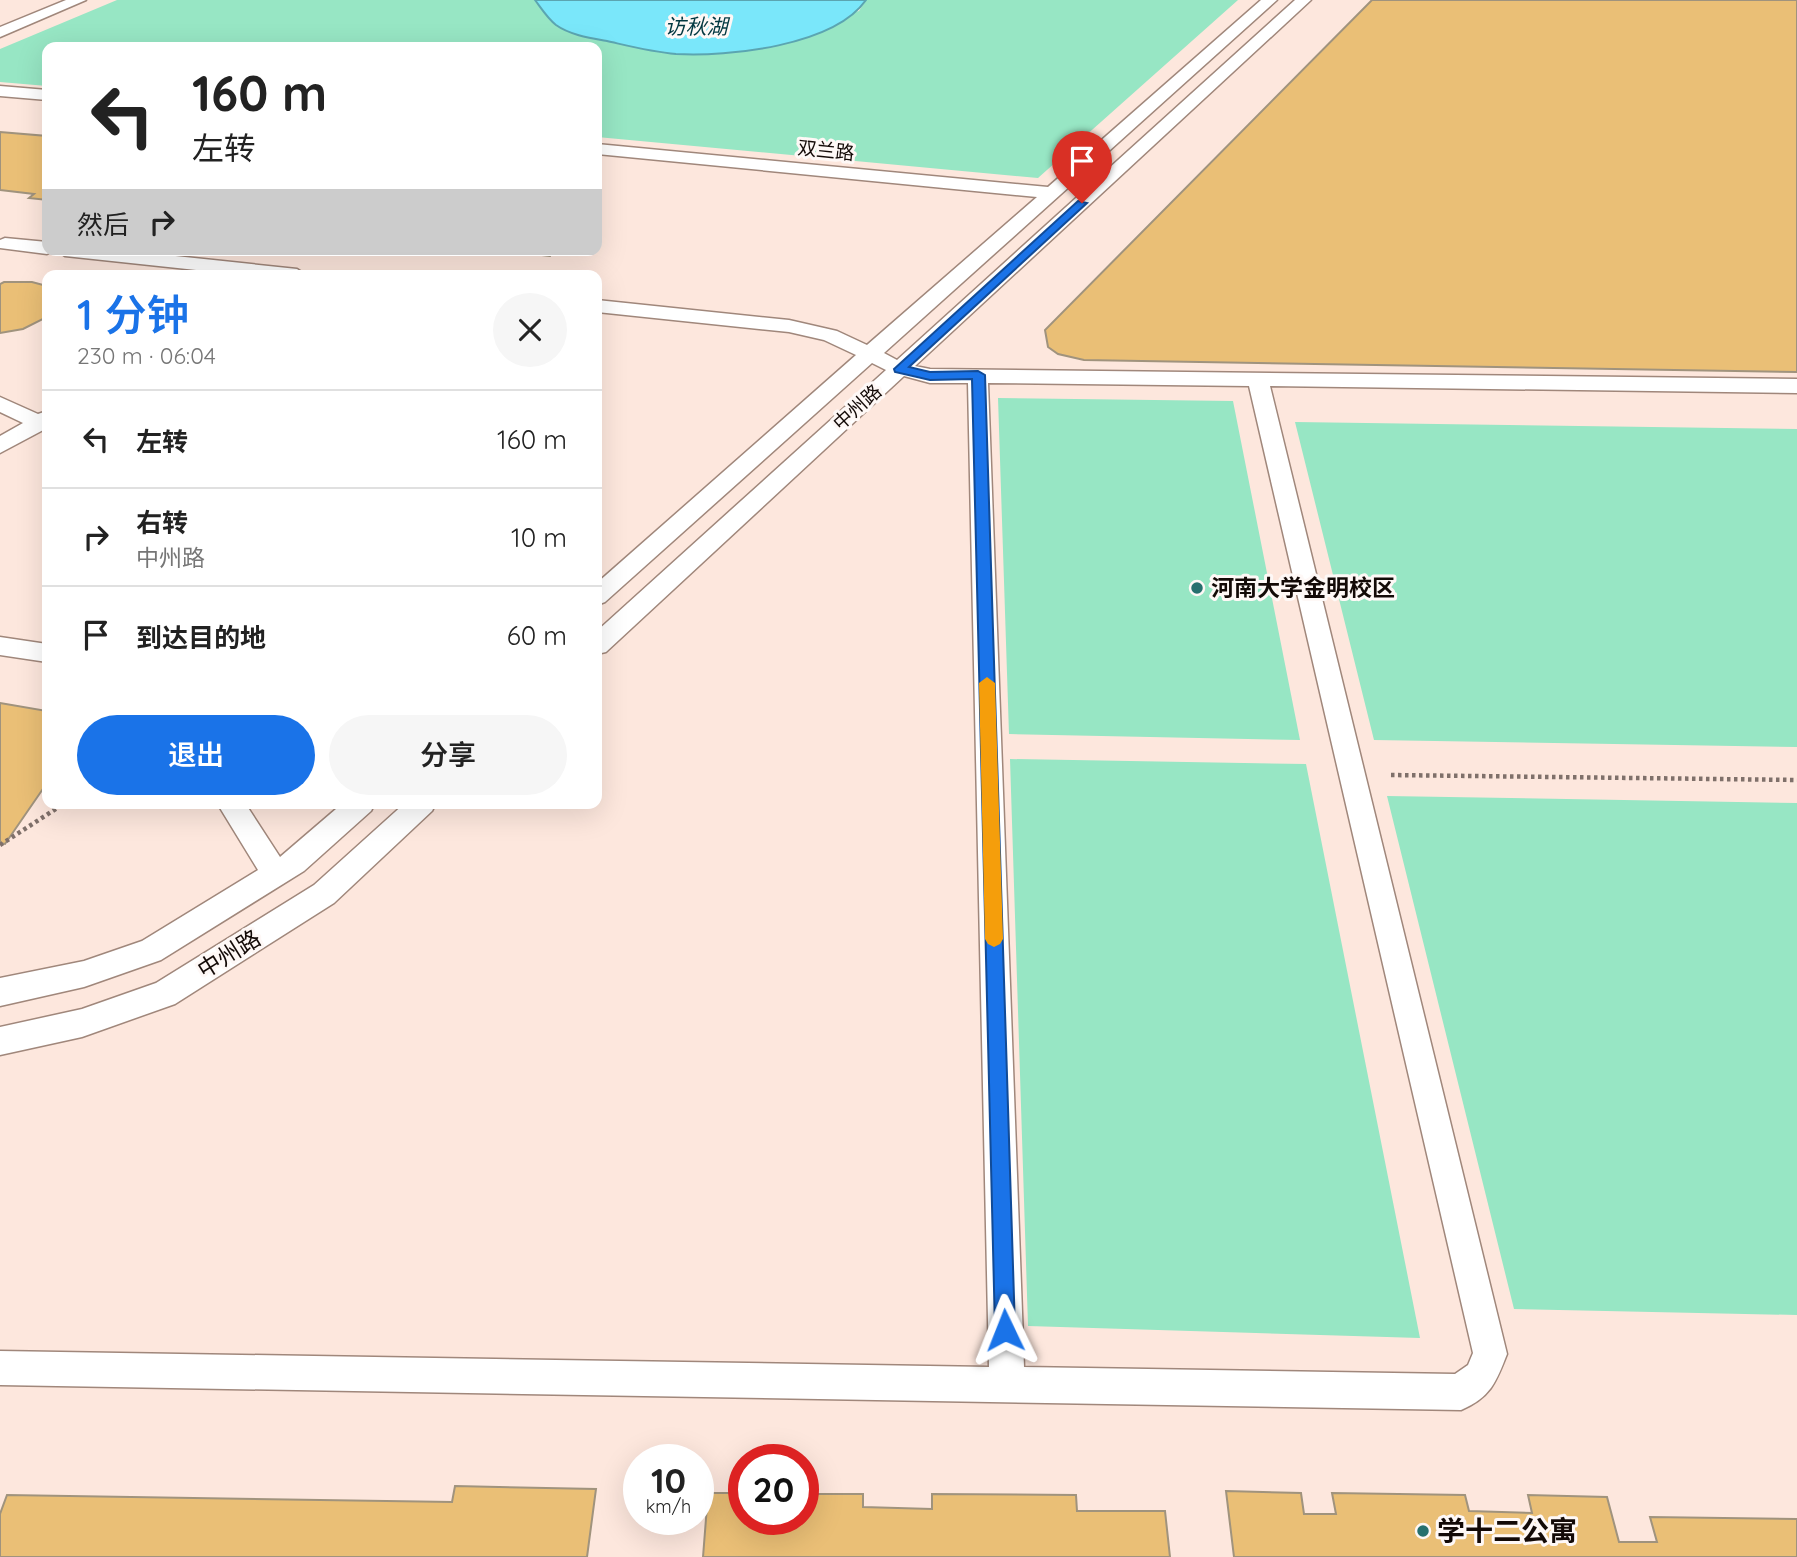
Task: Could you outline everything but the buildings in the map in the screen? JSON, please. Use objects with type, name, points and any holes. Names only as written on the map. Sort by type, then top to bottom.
[{"type":"lane","points":[[0,32],[79,0]]},
{"type":"lane","name":"中州路","points":[[602,592],[1270,0]]},
{"type":"lane","name":"中州路","points":[[602,640],[1304,0]]},
{"type":"lane","points":[[0,90],[42,94]]},
{"type":"lane","name":"双兰路","points":[[602,149],[1052,193]]},
{"type":"lane","points":[[5,244],[42,248]]},
{"type":"lane","points":[[155,256],[236,270]]},
{"type":"lane","points":[[602,307],[789,326],[830,335],[900,369],[930,376],[1797,386]]},
{"type":"lane","points":[[978,375],[1007,1385]]},
{"type":"lane","points":[[0,1368],[1461,1392],[1480,1377],[1490,1354],[1258,379]]},
{"type":"lane","points":[[0,404],[42,420]]},
{"type":"lane","points":[[0,446],[42,421]]},
{"type":"lane","points":[[0,646],[42,652]]},
{"type":"lane","points":[[234,809],[276,874]]},
{"type":"lane","name":"中州路","points":[[0,992],[84,974],[151,951],[294,863],[355,809]]},
{"type":"lane","name":"中州路","points":[[0,1041],[82,1023],[165,994],[324,894],[416,809]]},
{"type":"path","points":[[1352,774],[1797,780]]},
{"type":"path","points":[[0,845],[56,809]]},
{"type":"green space","points":[[117,0],[535,0],[556,25],[578,35],[676,54],[859,11],[866,0],[1238,0],[1038,178],[602,137],[602,42],[42,42],[42,86],[0,82],[0,49]]},
{"type":"green space","points":[[998,398],[1233,401],[1300,740],[1009,734]]},
{"type":"green space","points":[[1295,422],[1797,429],[1797,747],[1374,740]]},
{"type":"green space","points":[[1010,759],[1306,764],[1420,1338],[1028,1326]]},
{"type":"green space","points":[[1387,796],[1797,803],[1797,1315],[1514,1309]]},
{"type":"water","name":"访秋湖","points":[[535,0],[866,0],[851,16],[806,38],[751,50],[676,54],[574,34],[553,23]]},
{"type":"slow traffic","points":[[987,683],[994,939]]},
{"type":"place","name":"河南大学金明校区","points":[[1197,588]]},
{"type":"place","name":"学十二公寓","points":[[1423,1531]]},
{"type":"route","points":[[1005,1330],[978,375],[930,376],[900,369],[1082,203]]}]
